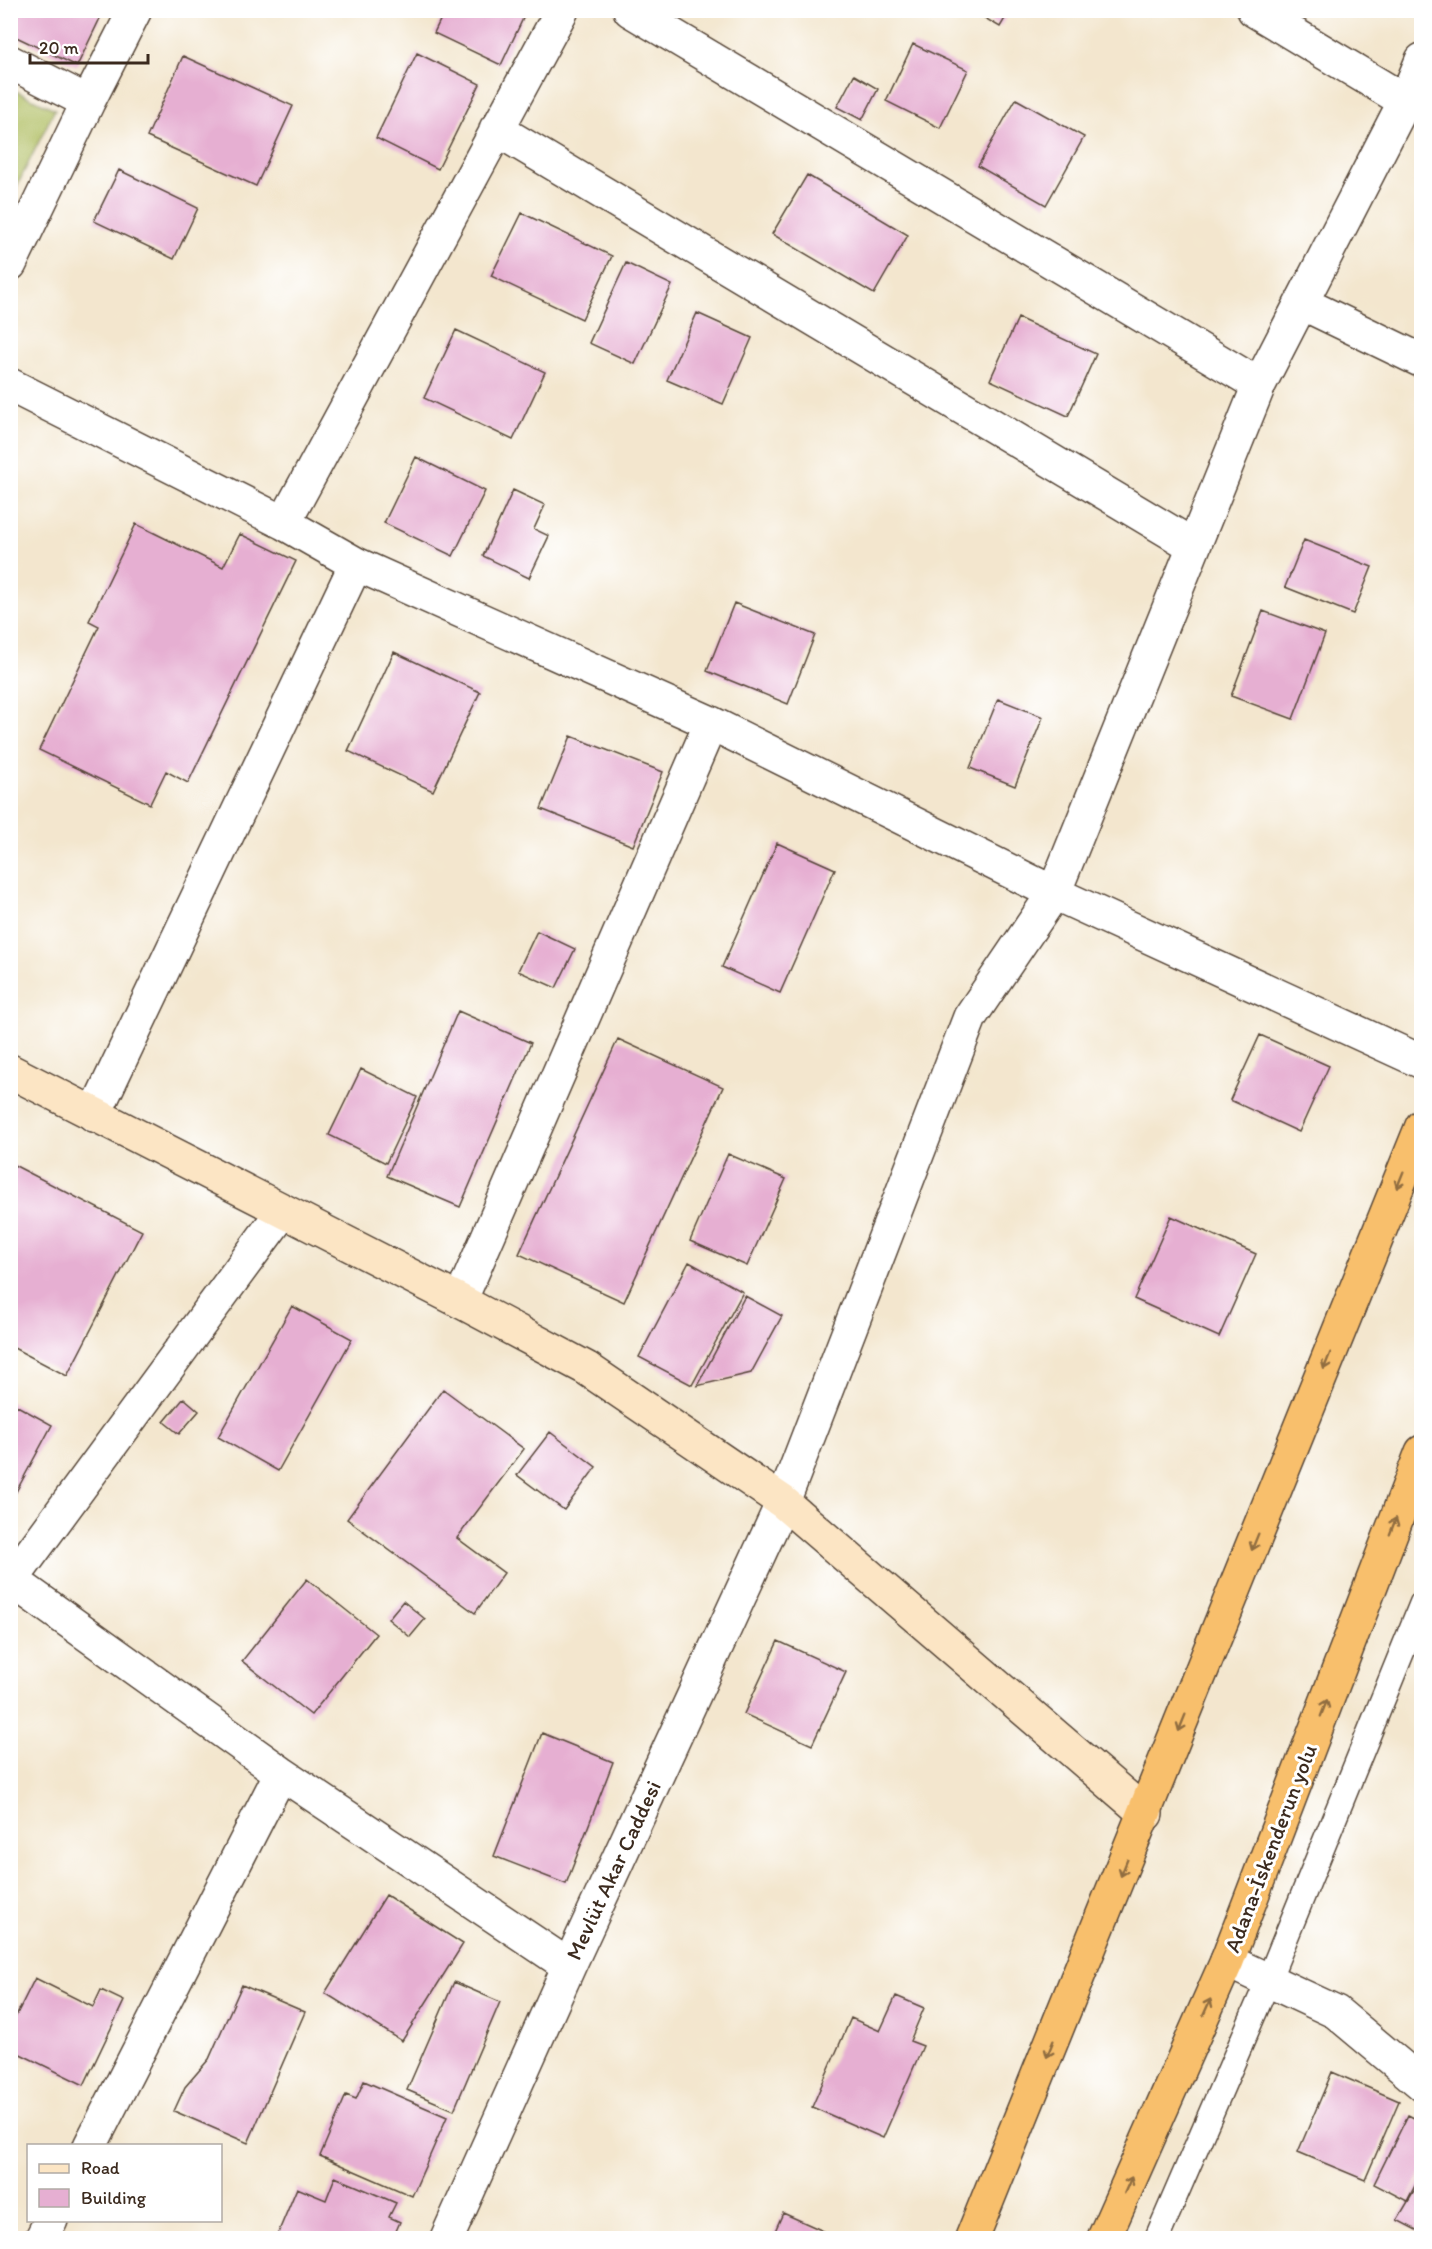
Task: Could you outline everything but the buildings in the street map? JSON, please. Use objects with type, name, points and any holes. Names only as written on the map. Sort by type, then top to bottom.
[{"type":"highway","points":[[972,2238],[1146,1814],[1422,1126]]},
{"type":"highway","name":"Adana-İskenderun yolu","points":[[1104,2238],[1227,1961],[1422,1452]]},
{"type":"street","points":[[10,264],[135,10]]},
{"type":"street","points":[[284,523],[562,10]]},
{"type":"street","points":[[630,10],[1259,385]]},
{"type":"street","points":[[1254,10],[1405,101]]},
{"type":"street","name":"Mevlüt Akar Caddesi","points":[[447,2238],[569,1966],[783,1502],[970,1017],[1054,893],[1259,385],[1405,101],[1422,60]]},
{"type":"street","points":[[10,62],[88,102]]},
{"type":"street","points":[[496,129],[1194,546]]},
{"type":"street","points":[[1302,303],[1422,361]]},
{"type":"street","points":[[10,385],[284,523],[356,564],[711,723],[1054,893],[1422,1062]]},
{"type":"street","points":[[94,1116],[356,564]]},
{"type":"street","points":[[460,1301],[711,723]]},
{"type":"street","points":[[10,1071],[94,1116],[460,1301],[586,1368],[783,1502],[1146,1814]]},
{"type":"street","points":[[283,1211],[11,1581],[281,1773],[569,1966]]},
{"type":"street","points":[[91,2144],[281,1773]]},
{"type":"street","points":[[1227,1961],[1336,2012],[1422,2084]]},
{"type":"street","points":[[42,2238],[50,2222]]},
{"type":"lane","points":[[1158,2238],[1268,1980],[1422,1603]]},
{"type":"green space","points":[[11,89],[55,109],[11,198]]}]
